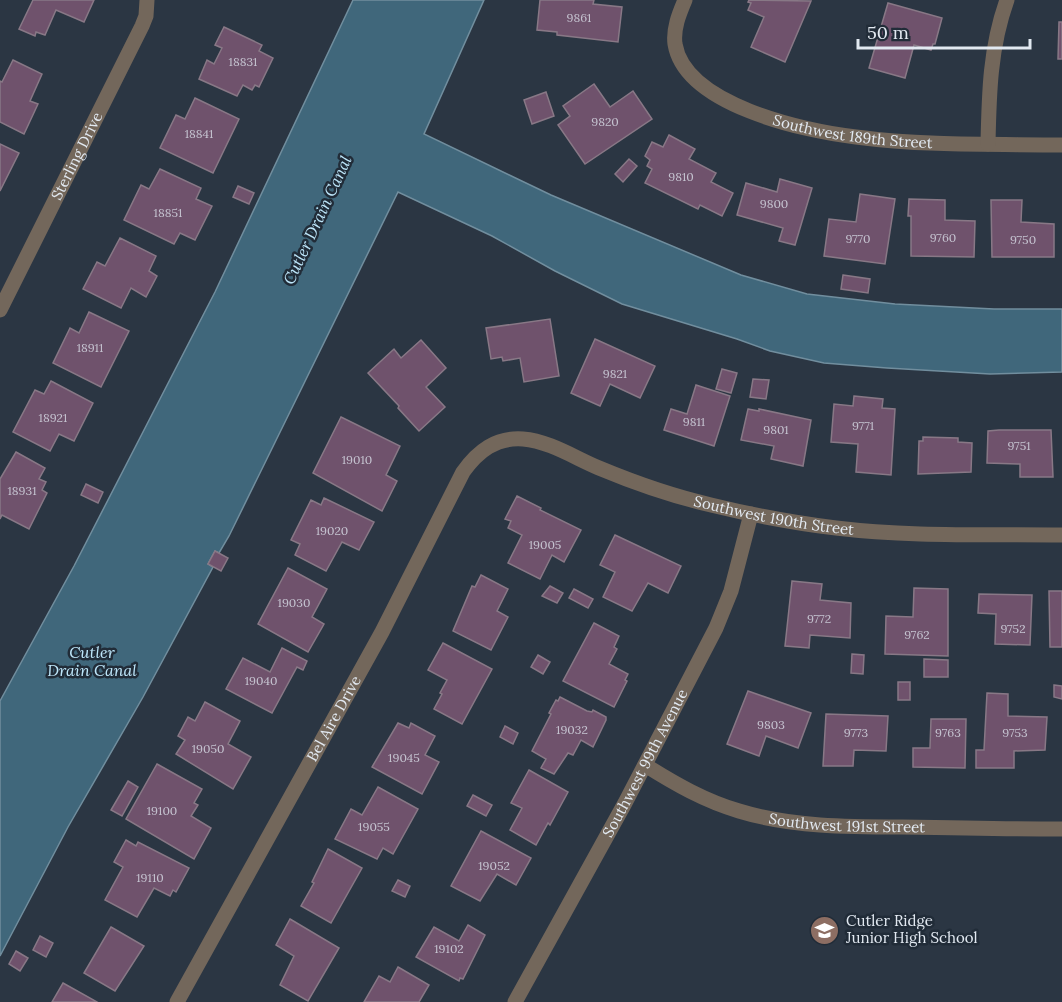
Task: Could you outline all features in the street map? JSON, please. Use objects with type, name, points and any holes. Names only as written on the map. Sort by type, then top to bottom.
[{"type":"street","name":"Sterling Drive","points":[[0,310],[142,26],[146,16],[147,0]]},
{"type":"street","name":"Southwest 189th Street","points":[[685,0],[675,27],[675,46],[682,66],[702,86],[718,97],[761,115],[857,138],[891,141],[1062,145]]},
{"type":"street","points":[[988,144],[992,55],[1007,0]]},
{"type":"street","name":"Southwest 190th Street","points":[[496,442],[513,439],[533,441],[642,485],[710,505],[826,527],[875,532],[1062,535]]},
{"type":"street","name":"Bel Aire Drive","points":[[177,1002],[382,632],[463,472],[483,449],[496,442]]},
{"type":"street","name":"Southwest 99th Avenue","points":[[515,1002],[645,765],[725,608],[751,514]]},
{"type":"street","name":"Southwest 191st Street","points":[[645,765],[716,804],[746,814],[776,819],[848,826],[1062,830]]},
{"type":"water","name":"Cutler Drain Canal","points":[[353,0],[484,0],[424,134],[551,195],[741,275],[807,294],[895,304],[994,309],[1062,309],[1062,372],[990,374],[887,368],[824,363],[770,351],[622,304],[555,271],[492,236],[398,192],[229,536],[219,553],[215,551],[208,564],[213,567],[143,697],[68,827],[0,956],[0,701],[74,566],[215,292]]},
{"type":"building","points":[[33,0],[94,0],[84,22],[56,10],[45,35],[36,32],[35,36],[19,29]]},
{"type":"building","points":[[540,0],[594,0],[593,4],[622,7],[618,42],[557,35],[557,32],[537,30]]},
{"type":"building","points":[[749,0],[811,1],[785,62],[751,47],[764,17],[748,10],[751,3],[748,2]]},
{"type":"building","points":[[888,3],[942,18],[935,44],[931,50],[914,45],[905,78],[869,68]]},
{"type":"building","points":[[1059,22],[1062,22],[1062,59],[1058,59]]},
{"type":"building","points":[[224,27],[262,45],[259,51],[273,58],[259,87],[255,85],[252,90],[243,85],[237,96],[199,79],[207,60],[214,64],[222,48],[215,45]]},
{"type":"building","points":[[13,60],[42,74],[30,101],[38,104],[24,134],[0,122],[0,81],[2,82]]},
{"type":"building","points":[[594,84],[610,107],[633,91],[652,119],[585,164],[558,125],[570,116],[563,106]]},
{"type":"building","points":[[546,92],[554,116],[532,124],[524,100]]},
{"type":"building","points":[[195,98],[239,119],[213,173],[160,148],[176,115],[185,119]]},
{"type":"building","points":[[669,135],[695,149],[689,159],[716,173],[711,182],[733,193],[722,216],[700,205],[698,209],[645,183],[652,169],[647,166],[650,160],[645,156],[652,142],[663,147]]},
{"type":"building","points":[[0,144],[19,153],[0,191]]},
{"type":"building","points":[[629,159],[637,166],[623,182],[615,174]]},
{"type":"building","points":[[160,169],[201,188],[196,199],[212,206],[195,240],[180,233],[174,244],[124,220],[141,185],[149,189]]},
{"type":"building","points":[[780,179],[812,188],[795,245],[779,241],[783,228],[737,215],[746,183],[777,192]]},
{"type":"building","points":[[238,186],[254,193],[249,204],[233,197]]},
{"type":"building","points":[[860,194],[895,199],[885,264],[824,256],[829,219],[856,222]]},
{"type":"building","points":[[909,199],[945,200],[945,220],[975,221],[974,257],[911,256]]},
{"type":"building","points":[[991,200],[1022,200],[1021,222],[1054,224],[1054,257],[992,257]]},
{"type":"building","points":[[120,238],[156,256],[149,271],[157,276],[146,297],[131,288],[121,308],[83,289],[97,262],[105,266]]},
{"type":"building","points":[[843,275],[870,279],[868,293],[841,289]]},
{"type":"building","points":[[89,312],[129,331],[101,387],[53,363],[70,328],[79,333]]},
{"type":"building","points":[[550,319],[559,376],[524,382],[520,358],[503,361],[502,357],[491,359],[486,328]]},
{"type":"building","points":[[595,339],[655,366],[640,398],[610,384],[600,406],[571,393]]},
{"type":"building","points":[[421,340],[446,368],[426,387],[445,407],[419,431],[368,373],[394,349],[401,358]]},
{"type":"building","points":[[722,369],[737,373],[731,393],[716,389]]},
{"type":"building","points":[[753,379],[769,380],[766,399],[750,397]]},
{"type":"building","points":[[51,381],[93,403],[74,441],[59,434],[50,451],[13,432],[35,390],[44,394]]},
{"type":"building","points":[[696,385],[730,396],[714,446],[664,430],[671,409],[687,414]]},
{"type":"building","points":[[854,396],[883,399],[882,408],[895,409],[891,475],[856,472],[858,444],[831,442],[834,404],[853,406]]},
{"type":"building","points":[[748,409],[759,411],[759,409],[811,420],[803,466],[771,459],[774,446],[741,440]]},
{"type":"building","points":[[341,417],[400,446],[386,475],[397,481],[382,511],[313,473]]},
{"type":"building","points":[[1051,430],[1053,477],[1020,477],[1020,464],[987,463],[988,431]]},
{"type":"building","points":[[923,437],[958,438],[958,442],[972,443],[971,472],[918,474],[919,441],[923,441]]},
{"type":"building","points":[[16,452],[45,468],[39,479],[46,482],[42,490],[47,493],[29,529],[2,515],[0,519],[0,479]]},
{"type":"building","points":[[86,484],[103,492],[98,503],[81,495]]},
{"type":"building","points":[[517,496],[581,530],[564,562],[552,555],[540,579],[508,563],[522,535],[508,528],[511,521],[505,519]]},
{"type":"building","points":[[324,498],[374,522],[359,550],[342,542],[326,571],[295,555],[300,544],[291,540],[311,500],[321,505]]},
{"type":"building","points":[[615,535],[681,566],[668,593],[648,583],[632,611],[603,597],[615,572],[600,565]]},
{"type":"building","points":[[215,551],[228,558],[221,571],[208,564]]},
{"type":"building","points":[[288,568],[327,589],[312,617],[324,624],[308,652],[258,624]]},
{"type":"building","points":[[481,575],[508,589],[497,611],[508,617],[491,650],[453,631],[472,586],[475,587]]},
{"type":"building","points":[[792,581],[822,584],[820,600],[851,603],[850,638],[810,635],[809,648],[785,646]]},
{"type":"building","points":[[550,586],[563,593],[557,603],[542,596]]},
{"type":"building","points":[[914,588],[948,589],[948,656],[885,654],[886,616],[913,617]]},
{"type":"building","points":[[574,589],[593,599],[588,608],[569,598]]},
{"type":"building","points":[[1049,591],[1062,591],[1062,647],[1050,647]]},
{"type":"building","points":[[979,594],[1032,595],[1030,645],[995,644],[996,614],[978,613]]},
{"type":"building","points":[[594,623],[619,636],[614,647],[617,649],[609,664],[628,674],[625,680],[627,681],[614,707],[563,681]]},
{"type":"building","points":[[443,643],[492,669],[462,724],[434,709],[447,680],[428,670]]},
{"type":"building","points":[[282,648],[307,661],[303,670],[297,667],[272,713],[226,689],[243,658],[270,672]]},
{"type":"building","points":[[852,654],[864,655],[863,674],[851,673]]},
{"type":"building","points":[[538,655],[550,662],[543,674],[531,667]]},
{"type":"building","points":[[924,659],[948,660],[948,677],[924,677]]},
{"type":"building","points":[[898,682],[910,682],[910,700],[898,700]]},
{"type":"building","points":[[1054,685],[1062,686],[1062,699],[1054,697]]},
{"type":"building","points":[[748,691],[811,713],[798,748],[766,736],[759,756],[727,744]]},
{"type":"building","points":[[987,693],[1008,694],[1008,716],[1047,717],[1045,750],[1014,751],[1014,768],[976,768],[976,750],[984,750]]},
{"type":"building","points":[[560,697],[587,711],[592,712],[593,710],[606,717],[606,720],[593,747],[581,740],[573,755],[568,753],[554,774],[541,768],[546,759],[532,751],[551,714],[549,713]]},
{"type":"building","points":[[205,702],[240,721],[228,744],[251,757],[233,789],[176,754],[185,740],[178,736],[188,717],[195,721]]},
{"type":"building","points":[[826,714],[888,716],[886,751],[854,750],[853,766],[823,766]]},
{"type":"building","points":[[931,719],[966,719],[965,768],[913,767],[913,748],[930,748]]},
{"type":"building","points":[[398,723],[409,728],[411,723],[435,736],[425,755],[439,762],[422,794],[372,767]]},
{"type":"building","points":[[505,726],[518,733],[513,744],[500,737]]},
{"type":"building","points":[[157,764],[202,789],[194,803],[198,805],[191,816],[211,828],[194,859],[126,819]]},
{"type":"building","points":[[529,770],[568,792],[536,845],[510,830],[522,808],[511,803]]},
{"type":"building","points":[[128,781],[138,787],[122,816],[111,810]]},
{"type":"building","points":[[378,787],[418,809],[393,854],[383,848],[377,859],[335,839],[351,809],[362,815]]},
{"type":"building","points":[[473,795],[492,805],[486,816],[467,806]]},
{"type":"building","points":[[481,831],[531,858],[516,885],[497,874],[480,901],[451,886]]},
{"type":"building","points":[[126,840],[136,846],[138,842],[189,868],[176,892],[173,890],[170,896],[154,888],[137,917],[105,900],[123,867],[114,862]]},
{"type":"building","points":[[328,849],[362,868],[331,923],[301,906],[314,883],[312,882]]},
{"type":"building","points":[[398,880],[410,886],[405,897],[392,891]]},
{"type":"building","points":[[290,919],[339,948],[308,1001],[280,985],[294,956],[276,945]]},
{"type":"building","points":[[468,925],[485,935],[463,979],[460,978],[459,981],[416,957],[434,927],[459,941]]},
{"type":"building","points":[[111,927],[144,946],[115,991],[84,973]]},
{"type":"building","points":[[40,936],[53,943],[46,957],[33,950]]},
{"type":"building","points":[[16,951],[28,958],[20,971],[9,964]]},
{"type":"building","points":[[398,967],[429,985],[419,1002],[364,1002],[379,976],[390,982]]},
{"type":"building","points":[[63,983],[97,1002],[52,1002]]},
{"type":"place","name":"Cutler Ridge Junior High School","points":[[825,930]]}]
